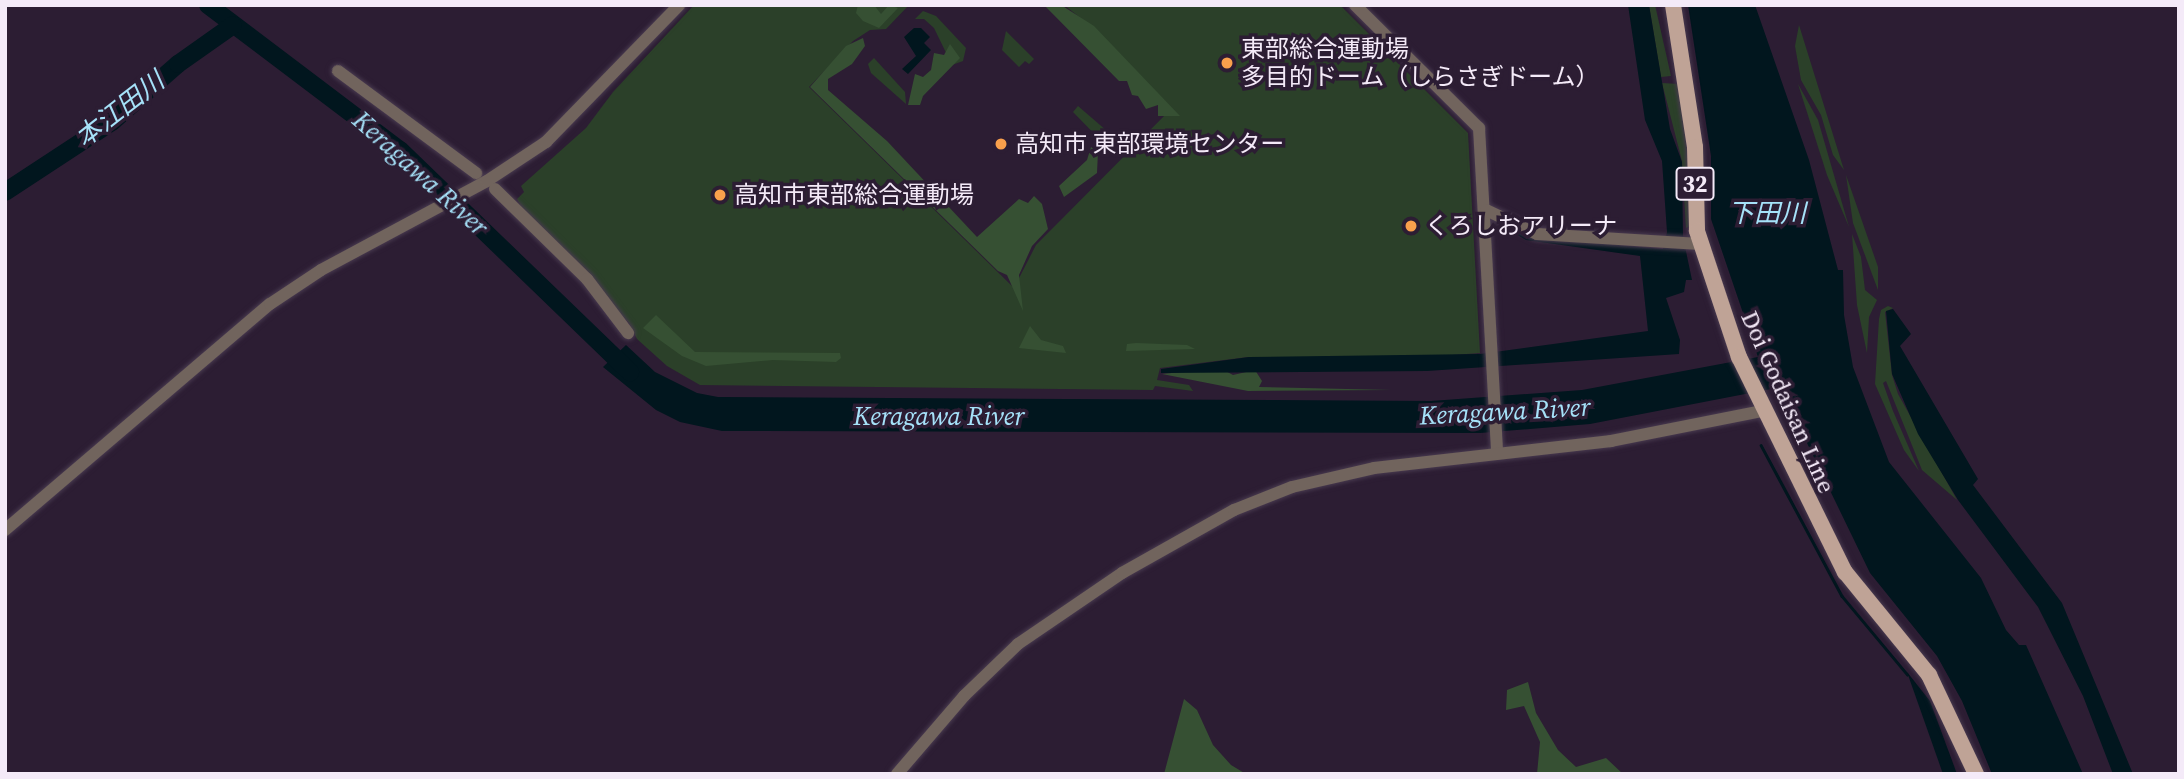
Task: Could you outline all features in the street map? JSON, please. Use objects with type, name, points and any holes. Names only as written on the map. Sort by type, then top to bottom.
[{"type":"main road","name":"Doi Godaisan Line","points":[[1673,5],[1695,147],[1695,244],[1739,357],[1845,572],[1929,675],[1976,774]]},
{"type":"street","points":[[5,530],[270,304],[321,270],[469,190],[546,142],[680,5]]},
{"type":"street","points":[[1355,5],[1477,123],[1486,210],[1497,454]]},
{"type":"street","points":[[338,71],[476,173]]},
{"type":"street","points":[[495,189],[587,279],[628,333]]},
{"type":"street","points":[[1486,210],[1537,233],[1661,244],[1695,244]]},
{"type":"street","points":[[897,774],[964,696],[1018,644],[1081,599],[1209,523],[1259,500],[1329,477],[1611,441],[1761,406]]},
{"type":"green space","name":"高知市東部総合運動場","points":[[694,5],[909,5],[886,29],[870,30],[853,41],[809,87],[1014,288],[1036,245],[1171,109],[1091,26],[1064,5],[1340,5],[1468,133],[1480,353],[1398,359],[1248,357],[1160,368],[1157,380],[1189,385],[1193,391],[1155,386],[1153,390],[700,385],[667,366],[637,339],[629,323],[524,212],[517,199],[524,192],[521,186],[586,128],[613,92]]},
{"type":"green space","points":[[858,5],[874,5],[881,14],[889,5],[898,8],[879,28],[863,21],[856,13]]},
{"type":"green space","points":[[1044,5],[1061,5],[1094,26],[1180,116],[1158,116],[1158,105],[1146,109],[1138,96],[1132,95],[1127,81],[1119,81]]},
{"type":"green space","points":[[1649,5],[1655,5],[1671,76],[1661,77]]},
{"type":"green space","points":[[923,11],[936,16],[966,48],[963,61],[952,65],[934,28],[924,19],[915,19]]},
{"type":"green space","points":[[1799,25],[1844,170],[1833,155],[1821,115],[1801,80],[1795,46]]},
{"type":"green space","points":[[1006,31],[1034,59],[1029,64],[1025,61],[1019,67],[1002,50]]},
{"type":"green space","points":[[863,38],[865,46],[852,64],[828,79],[828,90],[887,141],[977,237],[1019,199],[1028,203],[1034,196],[1042,204],[1048,229],[1032,246],[1019,275],[1023,311],[1007,275],[998,271],[810,87],[846,46]]},
{"type":"green space","points":[[950,44],[960,58],[923,96],[920,105],[908,105],[915,74],[923,77],[931,70],[934,53],[944,55]]},
{"type":"green space","points":[[874,58],[905,92],[906,104],[871,73],[868,64]]},
{"type":"green space","points":[[1662,83],[1679,84],[1689,168],[1690,226],[1686,228],[1682,161]]},
{"type":"green space","points":[[1798,84],[1818,120],[1849,227],[1827,175]]},
{"type":"green space","points":[[1078,106],[1114,137],[1116,142],[1109,149],[1073,112]]},
{"type":"green space","points":[[1091,147],[1098,152],[1097,173],[1064,197],[1059,186],[1087,160]]},
{"type":"green space","points":[[1846,175],[1878,267],[1878,290],[1853,223]]},
{"type":"green space","points":[[1852,234],[1861,257],[1865,290],[1877,300],[1869,317],[1867,353],[1857,305]]},
{"type":"green space","points":[[1888,306],[1893,308],[1885,312],[1892,375],[1898,394],[1957,500],[1922,470],[1886,381],[1883,383],[1893,411],[1919,471],[1904,450],[1875,384],[1879,319],[1881,310]]},
{"type":"green space","points":[[656,315],[695,352],[840,353],[841,358],[836,362],[773,360],[706,366],[682,356],[643,328]]},
{"type":"green space","points":[[1030,326],[1041,340],[1063,346],[1066,353],[1019,348]]},
{"type":"green space","points":[[1127,344],[1187,345],[1195,349],[1126,351]]},
{"type":"green space","points":[[1220,368],[1233,375],[1255,370],[1262,381],[1259,387],[1392,390],[1248,391],[1162,374]]},
{"type":"green space","points":[[1528,682],[1536,713],[1558,750],[1576,767],[1606,758],[1623,774],[1537,774],[1540,742],[1524,706],[1506,710],[1507,690]]},
{"type":"green space","points":[[1184,699],[1197,710],[1213,745],[1231,765],[1246,774],[1164,774]]},
{"type":"water","points":[[1628,5],[1649,5],[1670,129],[1682,162],[1683,237],[1692,280],[1686,280],[1684,292],[1666,298],[1680,340],[1679,354],[1427,371],[1161,373],[1161,369],[1249,357],[1480,354],[1648,331],[1640,256],[1526,240],[1504,227],[1506,224],[1530,237],[1663,249],[1667,232],[1662,161],[1645,120]]},
{"type":"water","name":"下田川","points":[[1688,5],[1755,5],[1809,160],[1838,270],[1843,270],[1844,315],[1853,367],[1889,462],[1981,578],[2006,630],[2019,645],[2026,645],[2083,774],[1992,774],[1962,701],[1937,656],[1870,573],[1807,443],[1771,389],[1590,424],[1480,433],[722,431],[680,422],[656,410],[603,367],[626,345],[655,372],[697,393],[718,397],[1431,401],[1582,390],[1758,357],[1711,219],[1711,156]]},
{"type":"water","points":[[914,28],[921,28],[930,37],[924,43],[931,50],[908,74],[902,69],[916,56],[904,37]]},
{"type":"water","points":[[1893,309],[1911,334],[1900,346],[1978,479],[1973,485],[2062,603],[2133,774],[2113,774],[2083,696],[2038,607],[1958,500],[1918,434],[1892,374],[1886,311]]},
{"type":"water","points":[[1907,672],[1930,701],[1957,774],[1943,774]]},
{"type":"waterway","name":"Keragawa River","points":[[208,5],[400,150],[630,372]]},
{"type":"waterway","name":"本江田川","points":[[5,192],[113,121],[178,64],[233,25]]},
{"type":"waterway","points":[[1761,445],[1842,596],[1907,674]]},
{"type":"place","name":"東部総合運動場 多目的ドーム（しらさぎドーム）","points":[[1227,63]]},
{"type":"place","name":"高知市 東部環境センター","points":[[1001,144]]},
{"type":"place","name":"高知市東部総合運動場","points":[[720,195]]},
{"type":"place","name":"くろしおアリーナ","points":[[1411,226]]}]
